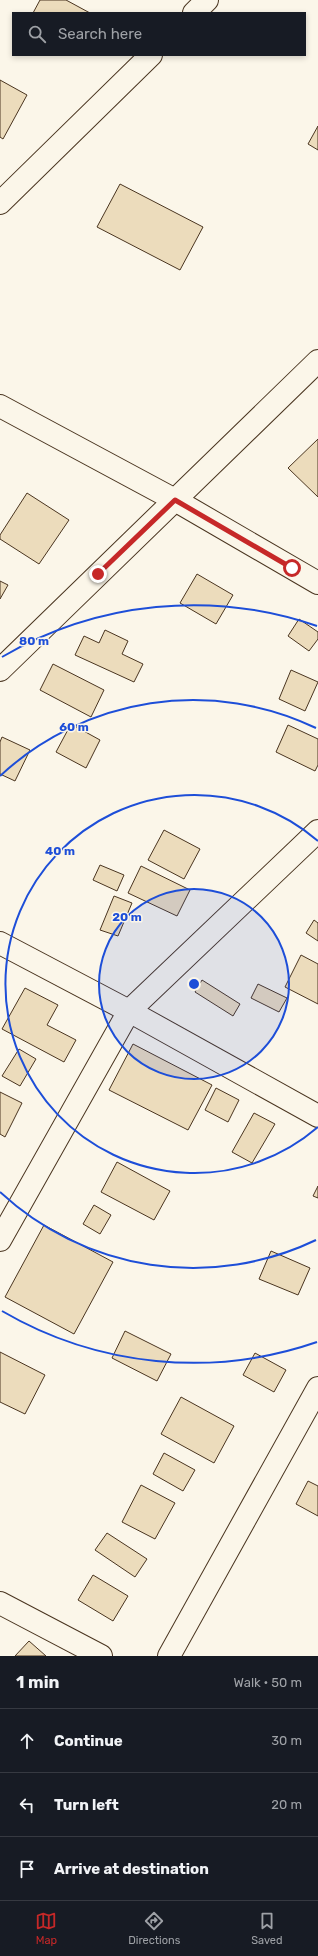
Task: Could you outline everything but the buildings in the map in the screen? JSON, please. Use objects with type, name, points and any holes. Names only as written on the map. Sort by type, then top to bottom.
[{"type":"street","points":[[195,12],[207,0]]},
{"type":"street","points":[[0,203],[150,56]]},
{"type":"street","points":[[0,670],[318,361]]},
{"type":"street","points":[[0,406],[175,500],[318,583]]},
{"type":"street","points":[[0,1240],[129,1011],[318,831]]},
{"type":"street","points":[[0,943],[129,1011],[318,1116]]},
{"type":"street","points":[[169,1656],[318,1388]]},
{"type":"street","points":[[0,1603],[101,1656]]},
{"type":"route","points":[[98,574],[175,500],[292,568]]}]
